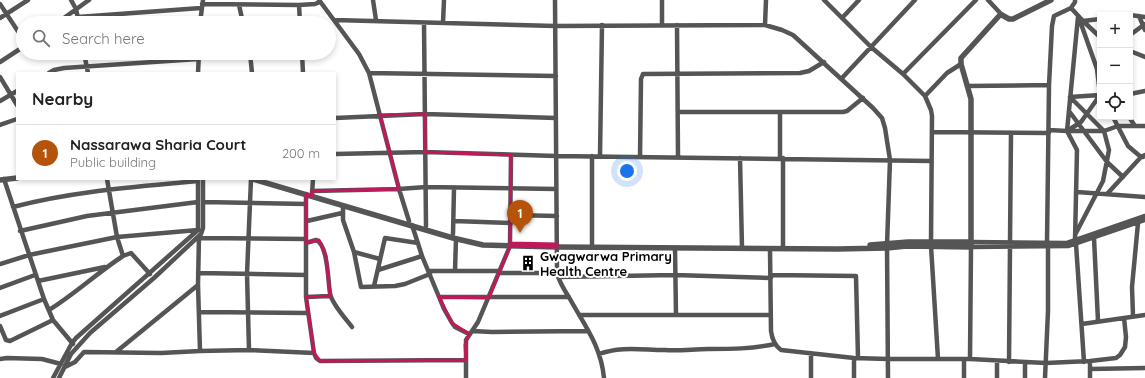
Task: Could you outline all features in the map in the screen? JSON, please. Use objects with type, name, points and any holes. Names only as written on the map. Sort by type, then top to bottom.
[{"type":"street","points":[[0,18],[28,0]]},
{"type":"street","points":[[71,0],[78,16]]},
{"type":"street","points":[[66,16],[89,0]]},
{"type":"street","points":[[373,0],[376,20]]},
{"type":"street","points":[[443,23],[444,0]]},
{"type":"street","points":[[555,0],[558,275],[599,354],[604,378]]},
{"type":"street","points":[[662,0],[662,25]]},
{"type":"street","points":[[765,25],[766,0]]},
{"type":"street","points":[[824,0],[871,47],[903,74],[925,96],[931,110],[931,244],[938,359]]},
{"type":"street","points":[[842,18],[859,0]]},
{"type":"street","points":[[842,78],[915,0]]},
{"type":"street","points":[[903,74],[976,0]]},
{"type":"street","points":[[988,0],[1002,15],[1009,19],[1013,19],[1051,0]]},
{"type":"street","points":[[1045,378],[1048,312],[1047,245],[1049,85],[1053,18],[1056,14],[1071,8],[1075,0]]},
{"type":"street","points":[[88,16],[202,4],[299,5],[315,4],[320,1],[331,16]]},
{"type":"street","points":[[0,4],[16,27]]},
{"type":"street","points":[[201,16],[202,4]]},
{"type":"street","points":[[239,5],[241,16]]},
{"type":"street","points":[[299,5],[300,16]]},
{"type":"street","points":[[1071,8],[1078,17],[1097,34]]},
{"type":"street","points":[[970,359],[971,99],[961,64],[961,57],[999,16],[1002,15]]},
{"type":"street","points":[[1133,16],[1145,17]]},
{"type":"street","points":[[1133,33],[1144,26],[1139,16]]},
{"type":"street","points":[[1078,17],[1097,69]]},
{"type":"street","points":[[1078,17],[1067,131],[1077,150],[1076,242],[1084,362]]},
{"type":"street","points":[[1082,21],[1097,19]]},
{"type":"street","points":[[336,20],[555,26],[765,25],[777,28],[793,35],[863,98],[873,108],[884,123],[890,160],[887,246],[888,378]]},
{"type":"street","points":[[336,23],[359,54],[369,73],[399,189],[410,223],[439,297],[455,327],[470,333],[588,331]]},
{"type":"street","points":[[424,23],[426,226]]},
{"type":"street","points":[[600,156],[602,25]]},
{"type":"street","points":[[678,25],[678,157]]},
{"type":"street","points":[[0,62],[16,52]]},
{"type":"street","points":[[1133,52],[1145,57]]},
{"type":"street","points":[[85,60],[88,72]]},
{"type":"street","points":[[51,72],[64,68],[182,60]]},
{"type":"street","points":[[198,60],[198,72]]},
{"type":"street","points":[[251,60],[252,72]]},
{"type":"street","points":[[302,60],[303,72]]},
{"type":"street","points":[[640,157],[641,77],[644,74],[800,73],[809,71],[824,62]]},
{"type":"street","points":[[925,96],[947,73],[961,64]]},
{"type":"street","points":[[369,73],[556,76]]},
{"type":"street","points":[[0,77],[16,103]]},
{"type":"street","points":[[967,86],[1049,85]]},
{"type":"street","points":[[1133,93],[1145,91]]},
{"type":"street","points":[[0,101],[16,92]]},
{"type":"street","points":[[1070,97],[1097,94]]},
{"type":"street","points":[[1070,97],[1104,131],[1109,150],[1103,181],[1076,233]]},
{"type":"street","points":[[678,112],[843,112],[847,111],[863,98]]},
{"type":"street","points":[[1067,131],[1079,124],[1097,99]]},
{"type":"street","points":[[780,112],[783,246]]},
{"type":"street","points":[[1069,112],[1106,162],[1123,177]]},
{"type":"street","points":[[336,118],[425,114],[556,118]]},
{"type":"street","points":[[0,125],[16,119]]},
{"type":"street","points":[[1107,194],[1144,156],[1128,146],[1115,120]]},
{"type":"street","points":[[1130,120],[1135,126]]},
{"type":"street","points":[[932,132],[1011,133],[1104,131],[1118,126],[1145,125]]},
{"type":"street","points":[[1009,362],[1011,133]]},
{"type":"street","points":[[336,154],[425,152],[556,156],[931,161]]},
{"type":"street","points":[[466,378],[465,345],[489,298],[510,244],[511,155]]},
{"type":"street","points":[[592,156],[592,244]]},
{"type":"street","points":[[740,158],[742,247]]},
{"type":"street","points":[[16,178],[1,180],[13,207],[35,275],[53,320],[77,348]]},
{"type":"street","points":[[107,180],[117,237],[123,256]]},
{"type":"street","points":[[13,207],[39,200],[109,189],[200,180],[203,228],[198,237],[154,278],[90,333],[71,354],[53,378]]},
{"type":"street","points":[[249,350],[247,274],[252,180]]},
{"type":"street","points":[[256,180],[306,194],[426,187],[556,189]]},
{"type":"street","points":[[268,180],[455,236]]},
{"type":"street","points":[[312,193],[313,180]]},
{"type":"street","points":[[454,188],[455,271]]},
{"type":"street","points":[[1077,192],[1145,197]]},
{"type":"street","points":[[312,193],[343,206],[426,226],[477,244],[676,248],[902,246],[931,244],[1068,246],[1145,216]]},
{"type":"street","points":[[306,194],[306,297],[316,358],[320,361],[466,360]]},
{"type":"street","points":[[20,231],[63,220],[201,202],[306,204]]},
{"type":"street","points":[[59,378],[72,343],[198,230],[201,202]]},
{"type":"street","points":[[343,206],[343,220],[354,252],[359,286],[362,288],[405,284],[429,273],[455,271],[558,275],[856,276],[856,358],[854,378]]},
{"type":"street","points":[[307,221],[342,213]]},
{"type":"street","points":[[511,215],[557,216]]},
{"type":"street","points":[[1084,239],[1094,238],[1145,220]]},
{"type":"street","points":[[454,221],[511,223]]},
{"type":"street","points":[[1133,316],[1132,287],[1138,222]]},
{"type":"street","points":[[0,264],[29,255],[117,237],[198,230]]},
{"type":"street","points":[[198,237],[306,241],[316,240],[321,244],[326,256],[330,296],[352,327]]},
{"type":"street","points":[[198,237],[200,350]]},
{"type":"street","points":[[374,286],[385,238],[418,243]]},
{"type":"street","points":[[1094,238],[1098,321]]},
{"type":"street","points":[[557,246],[592,244],[742,247],[770,249],[887,246]]},
{"type":"street","points":[[676,248],[676,315]]},
{"type":"street","points":[[770,249],[771,331],[775,344],[782,350],[856,358],[970,359],[1025,363],[1084,362],[1116,358],[1123,352],[1126,337],[1124,318]]},
{"type":"street","points":[[354,252],[380,259]]},
{"type":"street","points":[[49,310],[70,297],[106,267],[123,256],[131,253],[150,274]]},
{"type":"street","points":[[378,270],[422,256]]},
{"type":"street","points":[[38,281],[106,267]]},
{"type":"street","points":[[198,273],[306,275]]},
{"type":"street","points":[[0,288],[35,275]]},
{"type":"street","points":[[116,352],[198,285]]},
{"type":"street","points":[[306,297],[330,296]]},
{"type":"street","points":[[439,297],[569,297]]},
{"type":"street","points":[[0,316],[44,299]]},
{"type":"street","points":[[199,312],[308,313]]},
{"type":"street","points":[[579,315],[770,315]]},
{"type":"street","points":[[1082,324],[1145,315]]},
{"type":"street","points":[[0,326],[6,340],[10,341],[53,320]]},
{"type":"street","points":[[599,354],[623,348],[667,350],[738,350],[758,348],[775,344]]},
{"type":"street","points":[[0,359],[42,359],[63,366],[75,362],[84,352],[161,353],[200,350],[249,350],[314,352]]},
{"type":"street","points":[[811,353],[811,378]]},
{"type":"street","points":[[964,359],[964,378]]},
{"type":"street","points":[[997,360],[997,378]]},
{"type":"street","points":[[1090,361],[1090,378]]},
{"type":"street","points":[[1025,363],[1025,378]]},
{"type":"street","points":[[1090,369],[1145,368]]},
{"type":"highlighted area","points":[[425,114],[425,152],[511,155],[510,243],[557,244],[557,247],[510,246],[489,298],[439,297],[452,323],[469,334],[465,345],[466,360],[320,361],[314,353],[306,297],[330,296],[326,256],[319,240],[306,243],[306,194],[312,196],[312,191],[399,189],[380,115]]},
{"type":"place","name":"Nassarawa Sharia Court","points":[[520,233]]},
{"type":"place","name":"Gwagwarwa Primary Health Centre","points":[[528,263]]}]
